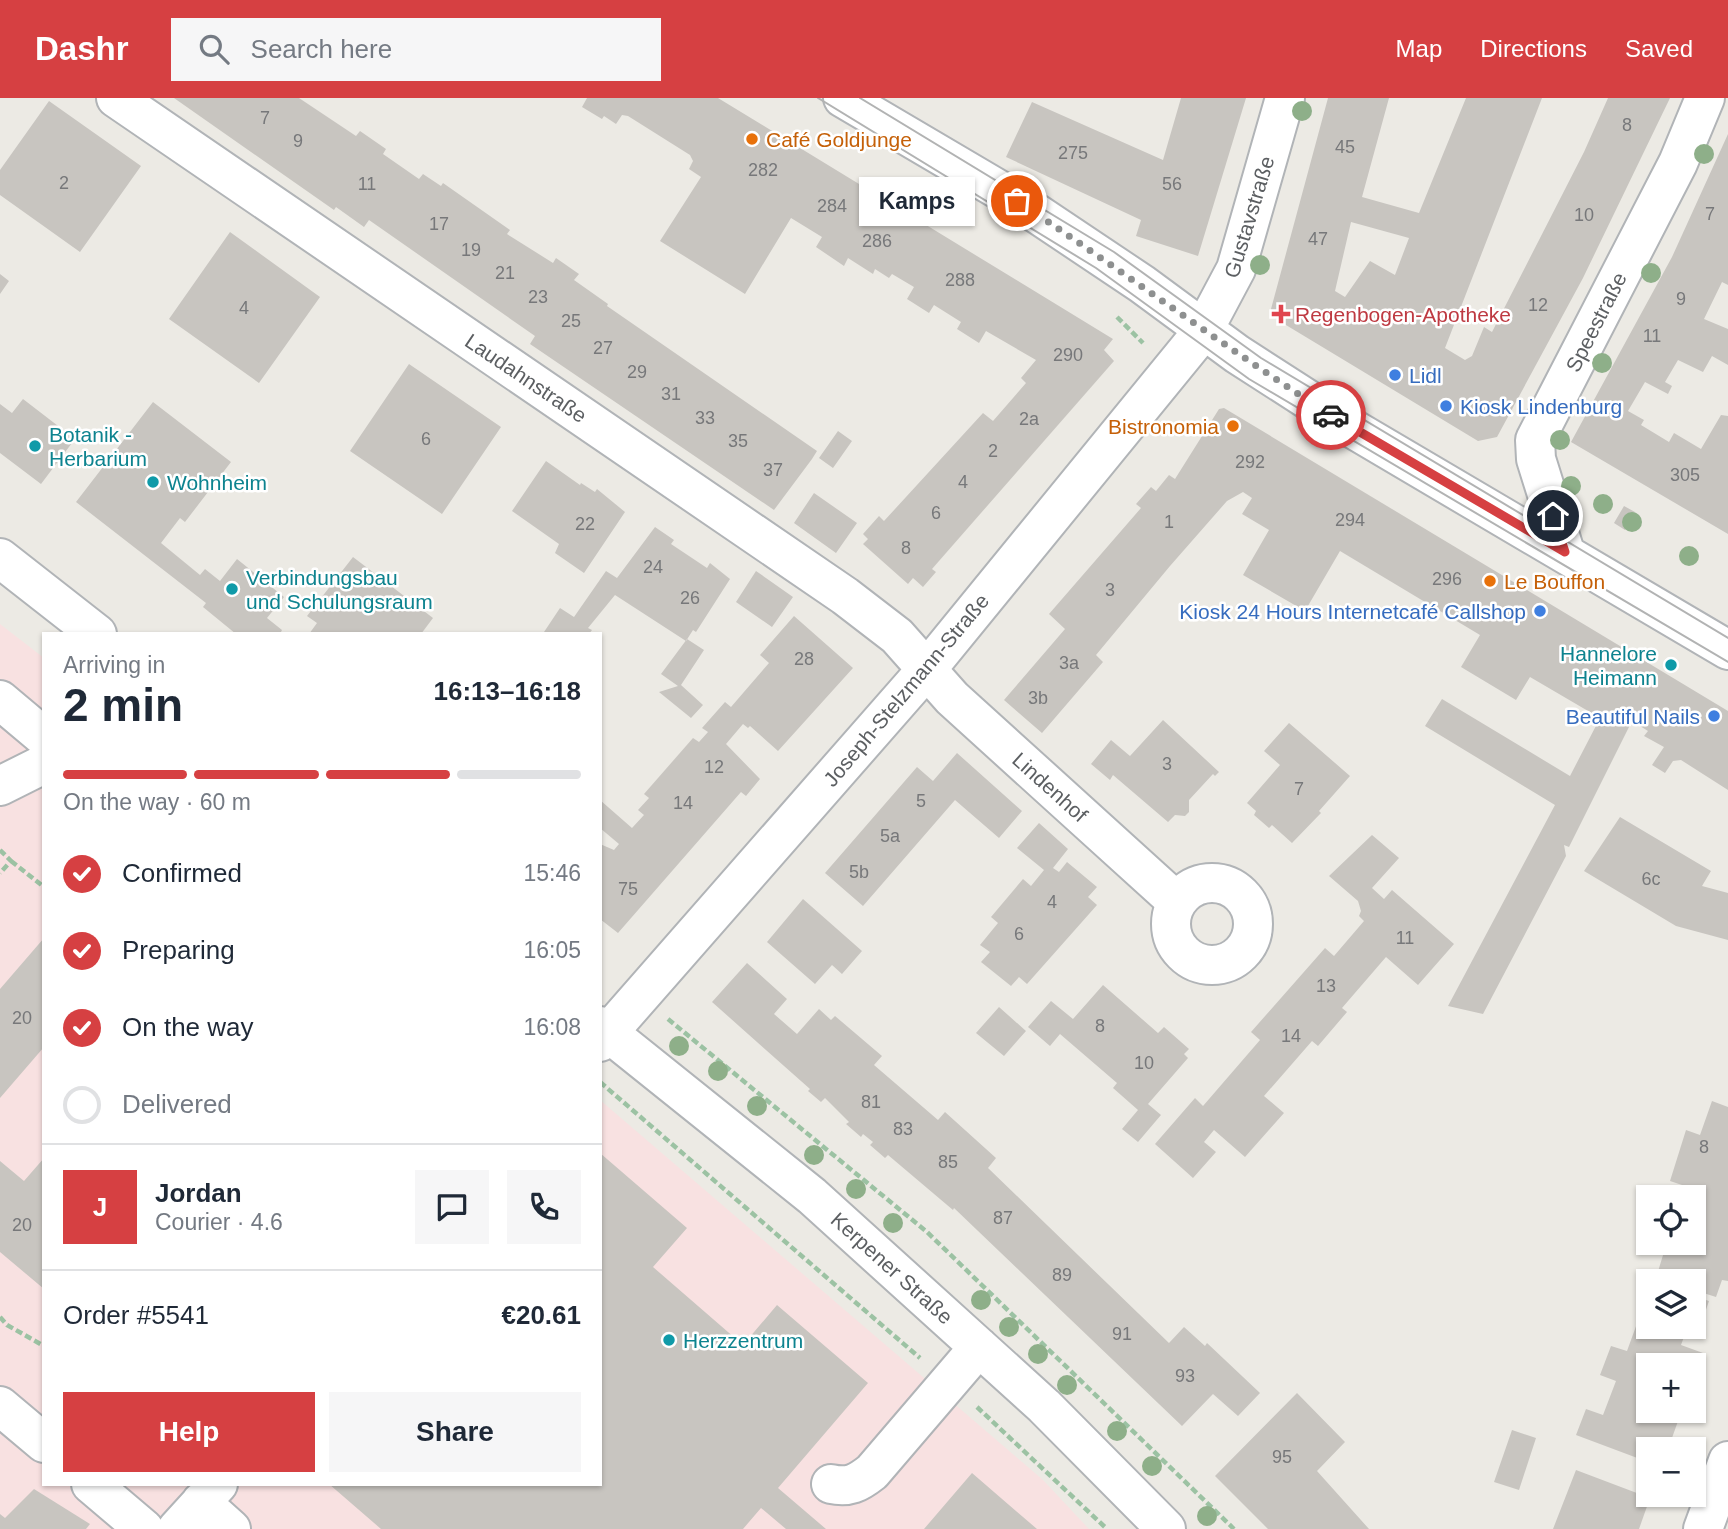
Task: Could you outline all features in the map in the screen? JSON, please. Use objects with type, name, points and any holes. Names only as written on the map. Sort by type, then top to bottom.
[{"type":"street","name":"Laudahnstraße","points":[[116,98],[845,596],[897,636],[927,669]]},
{"type":"street","points":[[843,98],[903,114],[1017,201],[1142,284],[1203,331],[1355,430],[1728,650]]},
{"type":"street","name":"Gustavstraße","points":[[1203,331],[1237,269],[1285,98]]},
{"type":"street","name":"Speestraße","points":[[1565,552],[1536,459],[1535,440],[1678,163],[1705,98]]},
{"type":"street","name":"Joseph-Stelzmann-Straße","points":[[603,1034],[641,997],[927,669],[1203,331]]},
{"type":"street","points":[[0,558],[94,632]]},
{"type":"street","name":"Lindenhof","points":[[927,669],[952,698],[1177,902]]},
{"type":"street","points":[[0,700],[42,735]]},
{"type":"street","points":[[0,786],[42,765]]},
{"type":"street","name":"Kerpener Straße","points":[[603,1034],[812,1196],[1044,1406],[1152,1524]]},
{"type":"street","points":[[831,1484],[843,1487],[856,1484],[872,1472],[979,1347]]},
{"type":"street","points":[[0,1406],[42,1441]]},
{"type":"street","points":[[1703,1529],[1728,1461]]},
{"type":"street","points":[[93,1486],[144,1529]]},
{"type":"street","points":[[199,1505],[231,1529]]},
{"type":"path","points":[[1114,313],[1172,369]]},
{"type":"path","points":[[0,850],[42,885]]},
{"type":"path","points":[[0,873],[11,861]]},
{"type":"path","points":[[641,997],[927,1232],[1234,1529]]},
{"type":"path","points":[[602,1084],[1027,1451],[1107,1529]]},
{"type":"path","points":[[0,1317],[7,1325],[42,1345]]},
{"type":"shaded area","points":[[0,624],[42,656],[42,1486],[602,1486],[602,1102],[1043,1480],[1089,1529],[0,1529]]},
{"type":"building","points":[[174,98],[299,98],[356,136],[360,131],[386,149],[383,154],[419,179],[423,174],[441,186],[443,183],[510,230],[507,234],[553,263],[556,258],[579,274],[574,280],[608,304],[607,306],[817,451],[774,510],[530,344],[535,336],[369,220],[364,227],[336,207],[334,210]]},
{"type":"building","points":[[587,98],[718,98],[1113,339],[1104,350],[1114,361],[932,569],[936,572],[923,587],[913,578],[908,584],[863,544],[868,539],[863,534],[879,516],[884,521],[983,413],[993,421],[1026,383],[1021,378],[1036,360],[986,331],[979,343],[957,329],[961,322],[934,305],[929,313],[907,299],[914,287],[892,274],[889,278],[875,269],[873,274],[848,258],[844,266],[816,247],[822,237],[791,218],[745,294],[660,241],[701,177],[689,169],[693,161],[690,155],[628,116],[622,115],[616,124],[604,116],[602,119],[582,107]]},
{"type":"building","points":[[1181,98],[1246,98],[1198,256],[1136,236],[1141,220],[1006,157],[1032,102],[1163,160]]},
{"type":"building","points":[[1328,98],[1389,98],[1362,197],[1419,213],[1466,98],[1542,98],[1445,348],[1465,360],[1472,356],[1484,327],[1492,332],[1584,152],[1608,98],[1670,98],[1583,278],[1497,437],[1478,441],[1276,319],[1271,309]],"holes":[[[1351,222],[1409,238],[1395,275],[1370,261],[1345,297],[1335,291]]]},
{"type":"building","points":[[49,101],[141,166],[80,252],[0,195],[0,170]]},
{"type":"building","points":[[1728,134],[1728,285],[1722,282],[1704,319],[1728,329],[1728,365],[1712,356],[1703,372],[1678,360],[1665,382],[1672,386],[1668,394],[1645,382],[1628,411],[1644,420],[1641,425],[1669,442],[1674,433],[1701,449],[1721,415],[1728,416],[1728,534],[1571,442],[1672,257]]},
{"type":"building","points":[[230,232],[320,297],[259,383],[169,319]]},
{"type":"building","points":[[0,274],[9,281],[0,294]]},
{"type":"building","points":[[409,364],[501,427],[442,514],[350,451]]},
{"type":"building","name":"Botanik - Herbarium","points":[[23,399],[75,439],[41,484],[0,453],[0,404],[12,413]]},
{"type":"building","name":"Wohnheim","points":[[153,402],[231,462],[185,522],[180,518],[161,543],[200,575],[205,569],[220,581],[237,559],[284,597],[267,618],[282,630],[281,632],[234,632],[203,607],[206,603],[76,502]]},
{"type":"building","points":[[1224,408],[1728,711],[1728,790],[1681,760],[1673,761],[1665,773],[1652,765],[1664,747],[1644,736],[1648,731],[1632,721],[1569,847],[1564,845],[1566,856],[1483,1014],[1448,1006],[1555,805],[1425,726],[1442,699],[1570,776],[1600,718],[1530,677],[1516,700],[1461,667],[1480,635],[1340,551],[1305,611],[1243,575],[1269,530],[1242,514],[1252,498],[1243,492],[1227,501],[1170,566],[1096,655],[1103,662],[1042,733],[1004,700],[1065,629],[1049,614],[1141,508],[1136,504],[1151,487],[1156,491],[1169,475],[1175,479],[1219,409]]},
{"type":"building","points":[[838,431],[852,441],[833,468],[819,458]]},
{"type":"building","points":[[546,461],[580,485],[581,483],[595,492],[597,489],[625,512],[584,573],[555,553],[559,544],[512,511]]},
{"type":"building","points":[[814,493],[857,523],[836,553],[794,523]]},
{"type":"building","points":[[1624,506],[1635,512],[1625,530],[1614,523]]},
{"type":"building","points":[[655,527],[674,540],[671,544],[707,568],[710,563],[730,579],[696,632],[693,630],[686,641],[615,595],[588,628],[592,630],[590,632],[544,632],[560,608],[574,617],[606,571],[617,578]]},
{"type":"building","points":[[353,557],[433,618],[422,632],[310,632],[317,623],[307,616]]},
{"type":"building","points":[[756,571],[793,597],[772,627],[736,602]]},
{"type":"building","points":[[794,616],[853,668],[778,751],[750,726],[748,728],[743,724],[726,744],[760,779],[746,796],[741,792],[618,933],[602,921],[602,845],[614,850],[619,844],[602,830],[602,802],[632,828],[644,815],[638,810],[649,798],[644,794],[693,738],[699,742],[708,732],[702,728],[725,702],[731,707],[769,663],[760,655]]},
{"type":"building","points":[[687,639],[704,650],[681,685],[703,705],[691,718],[659,692],[678,686],[661,674]]},
{"type":"building","points":[[1163,720],[1219,772],[1215,776],[1213,774],[1189,800],[1189,812],[1185,816],[1175,815],[1168,822],[1113,775],[1110,780],[1091,764],[1111,740],[1130,756]]},
{"type":"building","points":[[1289,723],[1350,776],[1319,811],[1321,813],[1292,843],[1272,825],[1269,828],[1254,815],[1256,811],[1247,803],[1280,765],[1264,751]]},
{"type":"building","points":[[957,753],[1022,811],[999,838],[955,800],[863,906],[825,873],[917,767],[933,781]]},
{"type":"building","points":[[1620,817],[1711,871],[1702,886],[1728,893],[1728,940],[1676,926],[1584,871]]},
{"type":"building","points":[[1039,823],[1068,849],[1053,868],[1059,872],[1067,862],[1097,887],[1088,897],[1097,905],[1027,984],[1019,977],[1011,986],[981,962],[990,952],[980,945],[998,923],[991,917],[1023,879],[1031,886],[1044,870],[1017,848]]},
{"type":"building","points":[[1372,835],[1399,858],[1372,888],[1384,899],[1392,890],[1454,944],[1418,985],[1386,957],[1342,1008],[1347,1012],[1318,1046],[1312,1041],[1264,1096],[1284,1113],[1245,1157],[1214,1130],[1204,1142],[1216,1152],[1193,1178],[1155,1144],[1195,1098],[1203,1106],[1260,1040],[1251,1032],[1325,948],[1334,956],[1364,921],[1359,916],[1361,911],[1358,901],[1329,876]]},
{"type":"building","points":[[803,899],[862,951],[842,974],[832,965],[815,984],[767,942]]},
{"type":"building","points":[[42,940],[42,1049],[0,1098],[0,989]]},
{"type":"building","points":[[747,963],[787,999],[774,1014],[797,1034],[819,1009],[831,1020],[835,1016],[882,1056],[874,1065],[938,1120],[945,1112],[996,1158],[988,1168],[1169,1343],[1184,1327],[1205,1346],[1207,1343],[1260,1393],[1238,1416],[1213,1394],[1182,1426],[954,1208],[953,1210],[888,1155],[885,1158],[870,1145],[873,1142],[863,1134],[861,1137],[846,1124],[849,1122],[825,1098],[821,1102],[808,1091],[810,1089],[712,1002]]},
{"type":"building","points":[[1103,985],[1158,1033],[1164,1027],[1189,1049],[1184,1054],[1188,1058],[1148,1104],[1161,1115],[1138,1142],[1122,1129],[1138,1110],[1113,1088],[1117,1083],[1060,1034],[1050,1046],[1028,1027],[1051,1001],[1073,1019]]},
{"type":"building","points":[[999,1007],[1026,1031],[1004,1056],[976,1033]]},
{"type":"building","points":[[1712,1101],[1728,1107],[1728,1281],[1722,1280],[1716,1297],[1706,1294],[1706,1269],[1659,1269],[1663,1255],[1706,1255],[1706,1185],[1682,1185],[1670,1181],[1686,1130],[1700,1135]]},
{"type":"building","name":"Herzzentrum","points":[[602,1155],[687,1228],[653,1267],[743,1345],[777,1305],[868,1383],[778,1488],[826,1529],[786,1529],[761,1508],[743,1529],[381,1529],[331,1486],[602,1486]]},
{"type":"building","points":[[42,1160],[42,1287],[0,1252],[0,1161],[24,1181]]},
{"type":"building","points":[[1636,1326],[1636,1339],[1683,1339],[1681,1345],[1703,1353],[1636,1353],[1636,1423],[1677,1423],[1672,1437],[1636,1437],[1636,1458],[1576,1435],[1586,1409],[1603,1415],[1616,1381],[1600,1375],[1611,1346],[1627,1351]]},
{"type":"building","points":[[1297,1393],[1345,1442],[1317,1471],[1369,1529],[1268,1529],[1215,1476]]},
{"type":"building","points":[[1512,1430],[1536,1438],[1519,1490],[1494,1482]]},
{"type":"building","points":[[1576,1470],[1636,1493],[1636,1507],[1647,1507],[1639,1529],[1553,1529]]},
{"type":"building","points":[[972,1473],[1037,1529],[924,1529]]},
{"type":"building","points":[[34,1489],[90,1524],[86,1529],[0,1529],[0,1514],[5,1518]]},
{"type":"tram line","points":[[818,98],[1096,268],[1249,379],[1728,662]]},
{"type":"tram line","points":[[860,98],[1114,252],[1261,358],[1728,638]]},
{"type":"way so far","points":[[1017,201],[1142,284],[1203,331],[1331,415]]},
{"type":"place","name":"Café Goldjunge","points":[[752,139]]},
{"type":"place","name":"Kamps","points":[[1017,201]]},
{"type":"place","name":"Regenbogen-Apotheke","points":[[1281,314]]},
{"type":"place","name":"Lidl","points":[[1395,375]]},
{"type":"place","name":"Kiosk Lindenburg","points":[[1446,406]]},
{"type":"place","name":"Bistronomia","points":[[1233,426]]},
{"type":"place","name":"Botanik - Herbarium","points":[[35,446]]},
{"type":"place","name":"Wohnheim","points":[[153,482]]},
{"type":"place","name":"Le Bouffon","points":[[1490,581]]},
{"type":"place","name":"Verbindungsbau und Schulungsraum","points":[[232,589]]},
{"type":"place","name":"Kiosk 24 Hours Internetcafé Callshop","points":[[1540,611]]},
{"type":"place","name":"Hannelore Heimann","points":[[1671,665]]},
{"type":"place","name":"Beautiful Nails","points":[[1714,716]]},
{"type":"place","name":"Herzzentrum","points":[[669,1340]]},
{"type":"route","points":[[1331,415],[1565,552],[1553,516]]}]
